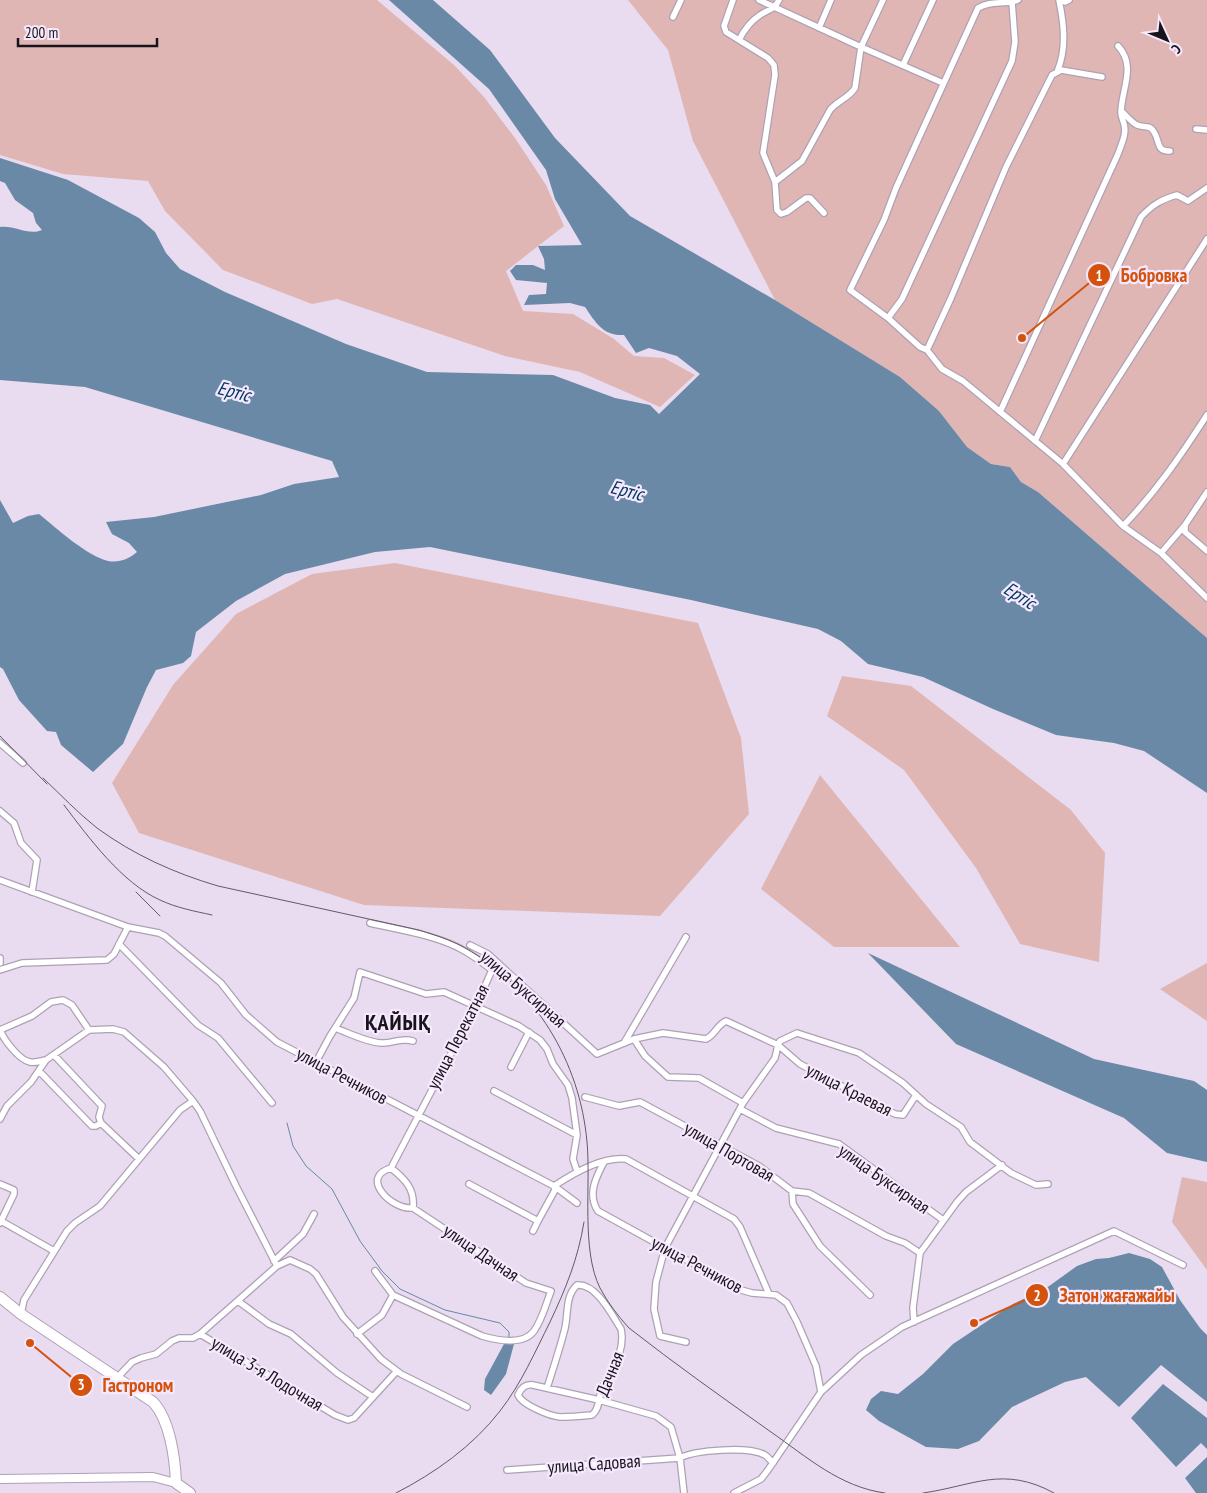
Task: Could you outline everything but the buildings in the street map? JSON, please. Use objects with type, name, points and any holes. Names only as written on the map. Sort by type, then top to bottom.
[{"type":"highway","points":[[0,1298],[153,1402],[161,1410],[176,1464],[176,1483],[190,1493]]},
{"type":"main road","points":[[0,1480],[153,1477],[176,1483]]},
{"type":"street","points":[[673,17],[680,0]]},
{"type":"street","points":[[732,0],[724,26],[726,32],[768,58],[774,65],[775,75],[763,153],[776,182],[777,210],[780,214],[787,212],[806,198],[810,198],[824,213]]},
{"type":"street","points":[[759,0],[943,83]]},
{"type":"street","points":[[739,40],[744,30],[759,16],[776,7],[779,0]]},
{"type":"street","points":[[819,28],[831,0]]},
{"type":"street","points":[[776,182],[802,162],[835,103],[851,94],[857,83],[861,47],[883,0]]},
{"type":"street","points":[[903,65],[933,0]]},
{"type":"street","points":[[982,0],[943,83],[876,237],[850,290],[927,350],[942,369],[963,381],[1063,464],[1123,526],[1161,553],[1207,598]]},
{"type":"street","points":[[1057,72],[1062,57],[1064,36],[1060,0],[1065,2],[1069,0]]},
{"type":"street","points":[[888,318],[902,299],[1012,61],[1015,42],[1015,1],[992,2],[978,8]]},
{"type":"street","points":[[1118,46],[1125,54],[1127,64],[1121,112],[1125,134]]},
{"type":"street","points":[[927,350],[1006,167],[1052,75],[1061,70],[1102,77]]},
{"type":"street","points":[[1121,112],[1136,125]]},
{"type":"street","points":[[1000,412],[1118,154],[1125,134],[1136,125],[1148,126],[1154,131],[1161,149],[1170,151]]},
{"type":"street","points":[[1196,129],[1207,130]]},
{"type":"street","points":[[1035,441],[1141,217],[1148,209],[1166,198],[1177,195],[1188,201],[1207,188]]},
{"type":"street","points":[[1063,464],[1207,239]]},
{"type":"street","points":[[1123,526],[1145,503],[1174,466],[1207,415]]},
{"type":"street","points":[[1161,553],[1185,525],[1207,492]]},
{"type":"street","points":[[1185,525],[1186,532],[1207,551]]},
{"type":"street","points":[[0,743],[23,763]]},
{"type":"street","points":[[0,811],[14,823],[21,843],[37,860],[32,892]]},
{"type":"street","name":"улица Речников","points":[[0,880],[128,927],[165,936],[221,983],[246,1015],[266,1034],[278,1042],[554,1186],[577,1202]]},
{"type":"street","name":"улица Перекатная","points":[[370,923],[416,933],[454,945],[492,970],[476,1006],[391,1168]]},
{"type":"street","points":[[0,970],[22,963],[103,961],[110,958],[120,944],[128,927]]},
{"type":"street","points":[[624,1043],[686,937]]},
{"type":"street","points":[[120,944],[198,1025],[223,1044],[272,1103]]},
{"type":"street","name":"улица Буксирная","points":[[470,945],[488,954],[597,1054]]},
{"type":"street","points":[[0,958],[0,963]]},
{"type":"street","points":[[316,1062],[354,998],[360,972],[426,994],[444,992],[529,1032],[544,1044],[553,1064],[568,1085],[575,1113],[577,1135],[573,1159],[578,1171]]},
{"type":"street","points":[[89,1030],[72,1005],[63,1000],[51,1002],[32,1016],[0,1030],[9,1046],[26,1061],[35,1062],[46,1060],[89,1030],[113,1029],[124,1032],[164,1067],[200,1111],[276,1264],[290,1260],[310,1269],[316,1274],[357,1334],[381,1359],[396,1372],[433,1392],[437,1391],[467,1407]]},
{"type":"street","name":"улица Краевая","points":[[597,1054],[634,1039],[663,1033],[706,1039],[726,1021],[778,1045],[800,1064],[895,1114],[903,1115],[916,1095]]},
{"type":"street","points":[[335,1028],[378,1042],[388,1042],[404,1038],[412,1041]]},
{"type":"street","points":[[511,1066],[529,1032]]},
{"type":"street","name":"улица Краевая","points":[[778,1045],[780,1041],[797,1033],[859,1053],[903,1083],[926,1104],[960,1127],[970,1142],[1011,1173],[1036,1185],[1048,1184]]},
{"type":"street","name":"улица Буксирная","points":[[634,1039],[645,1056],[668,1077],[699,1078],[776,1128],[839,1144],[943,1220]]},
{"type":"street","points":[[686,1342],[660,1336],[658,1333],[658,1323],[654,1309],[656,1282],[665,1248],[742,1106],[776,1058],[778,1045]]},
{"type":"street","points":[[54,1055],[102,1106],[99,1117],[101,1123],[139,1159]]},
{"type":"street","points":[[0,1120],[7,1106],[31,1082],[46,1060]]},
{"type":"street","points":[[39,1071],[92,1126],[101,1123]]},
{"type":"street","points":[[494,1091],[577,1135]]},
{"type":"street","name":"улица Портовая","points":[[585,1097],[619,1106],[640,1102],[759,1166],[792,1191],[809,1193],[920,1253]]},
{"type":"street","points":[[21,1314],[24,1300],[67,1231],[75,1223],[100,1206],[180,1110],[193,1101]]},
{"type":"street","points":[[532,1230],[554,1190],[554,1186],[578,1171],[604,1162],[626,1158],[734,1219],[740,1227],[769,1294]]},
{"type":"street","name":"улица Речников","points":[[604,1162],[596,1178],[593,1195],[598,1211],[741,1290],[769,1294],[783,1300],[798,1322],[816,1366],[821,1392]]},
{"type":"street","name":"улица Буксирная","points":[[914,1322],[913,1308],[920,1253],[943,1220],[966,1192],[1002,1166]]},
{"type":"street","points":[[391,1168],[407,1183],[412,1192],[413,1208]]},
{"type":"street","name":"улица Дачная","points":[[391,1168],[384,1170],[378,1177],[378,1185],[380,1190],[398,1206],[413,1208],[526,1283],[551,1291],[534,1331],[529,1336],[521,1339],[507,1340],[482,1336],[394,1295]]},
{"type":"street","points":[[0,1184],[14,1190],[14,1194],[1,1222],[54,1251]]},
{"type":"street","points":[[469,1184],[538,1221]]},
{"type":"street","points":[[792,1191],[793,1204],[820,1246],[870,1294]]},
{"type":"street","name":"улица 3-я Лодочная","points":[[314,1214],[303,1234],[276,1264],[200,1334],[342,1419],[354,1418],[396,1372]]},
{"type":"street","points":[[734,1493],[760,1478],[773,1463],[821,1392],[861,1355],[902,1327],[1114,1230],[1183,1265]]},
{"type":"street","points":[[357,1334],[382,1315],[394,1295],[375,1271]]},
{"type":"street","name":"Дачная","points":[[582,1284],[594,1291],[621,1329],[621,1350],[601,1391],[596,1412],[592,1415],[557,1416],[522,1402],[518,1395],[523,1386],[528,1384],[547,1388],[565,1331],[566,1310],[572,1292],[577,1285],[582,1284]]},
{"type":"street","name":"улица 3-я Лодочная","points":[[238,1300],[269,1324],[292,1334],[337,1373],[373,1397]]},
{"type":"street","points":[[117,1378],[132,1362],[156,1354],[172,1341],[179,1338],[193,1338],[200,1334]]},
{"type":"street","points":[[547,1388],[656,1416],[671,1427],[680,1458],[684,1493]]},
{"type":"street","name":"улица Садовая","points":[[507,1470],[680,1458],[686,1454],[729,1449],[764,1454],[773,1463]]},
{"type":"shaded area","points":[[0,0],[377,0],[454,65],[484,97],[515,138],[546,185],[564,226],[506,271],[523,311],[573,314],[614,339],[634,356],[664,358],[695,375],[660,407],[580,372],[505,356],[337,299],[312,304],[223,270],[165,211],[148,181],[63,174],[0,155]]},
{"type":"shaded area","points":[[628,0],[1207,0],[1207,638],[1038,492],[1021,482],[1010,467],[991,464],[967,447],[939,411],[900,377],[775,300],[693,141],[668,50]]},
{"type":"shaded area","points":[[395,563],[698,623],[741,738],[749,814],[660,916],[364,905],[139,833],[112,783],[173,685],[236,614],[312,574]]},
{"type":"shaded area","points":[[842,676],[911,686],[1071,810],[1105,853],[1099,962],[1020,944],[976,868],[904,770],[827,716]]},
{"type":"shaded area","points":[[820,775],[960,947],[834,947],[761,889]]},
{"type":"shaded area","points":[[1207,963],[1207,1021],[1160,989]]},
{"type":"shaded area","points":[[1182,1177],[1207,1182],[1207,1270],[1172,1222]]},
{"type":"water","name":"Ертіс","points":[[389,0],[433,0],[490,50],[555,138],[630,216],[775,300],[900,377],[939,411],[967,447],[991,464],[1010,467],[1021,482],[1038,492],[1207,638],[1207,793],[1144,751],[1114,743],[1056,735],[923,677],[868,664],[841,641],[818,629],[691,600],[430,547],[375,552],[285,574],[236,601],[196,632],[191,656],[183,663],[156,670],[123,744],[93,772],[61,745],[56,732],[47,731],[19,700],[3,669],[0,667],[0,500],[13,523],[28,516],[39,514],[91,554],[108,561],[120,561],[131,557],[137,552],[129,543],[112,534],[106,522],[154,517],[261,495],[294,484],[339,477],[332,461],[85,387],[0,380],[0,227],[11,227],[32,232],[42,230],[36,223],[33,213],[15,200],[5,183],[0,181],[0,158],[68,180],[139,218],[155,232],[166,253],[180,269],[225,292],[346,344],[427,372],[553,375],[615,398],[650,405],[659,414],[700,374],[677,356],[649,348],[636,353],[624,335],[605,331],[585,307],[570,303],[524,305],[529,295],[546,294],[547,283],[516,280],[510,271],[516,265],[533,265],[545,270],[544,259],[538,246],[582,245],[555,199],[546,170],[489,89]]},
{"type":"water","points":[[868,953],[1094,1059],[1194,1081],[1207,1090],[1207,1162],[1167,1153],[1124,1118],[956,1044]]},
{"type":"water","points":[[1129,1253],[1150,1259],[1162,1267],[1180,1300],[1207,1335],[1207,1402],[1161,1365],[1119,1407],[1086,1377],[1065,1382],[1012,1407],[979,1441],[958,1449],[926,1447],[879,1421],[866,1410],[871,1399],[881,1391],[898,1394],[923,1374],[953,1344],[1013,1304],[1045,1289],[1077,1266],[1096,1259]]},
{"type":"water","points":[[504,1344],[514,1344],[506,1374],[491,1395],[484,1390],[485,1379]]},
{"type":"water","points":[[1163,1384],[1207,1418],[1207,1449],[1201,1443],[1176,1467],[1131,1418]]},
{"type":"water","points":[[1207,1457],[1207,1493],[1196,1493],[1185,1478]]},
{"type":"waterway","points":[[287,1123],[293,1146],[306,1166],[332,1189],[360,1241],[382,1271],[400,1289],[445,1310],[500,1323],[509,1332],[509,1339]]},
{"type":"railway","points":[[0,736],[47,784]]},
{"type":"railway","points":[[43,778],[97,828],[125,847],[170,869],[218,886],[419,930],[460,945],[490,964],[533,1005],[550,1030],[564,1056],[575,1083],[583,1112],[587,1142],[589,1236],[594,1273],[600,1288],[613,1309],[629,1328],[811,1461],[839,1478],[869,1490],[885,1493]]},
{"type":"railway","points":[[64,805],[107,858],[132,883],[166,903],[212,915]]},
{"type":"railway","points":[[136,892],[160,916]]},
{"type":"railway","points":[[396,1493],[425,1477],[466,1447],[508,1401],[527,1368],[561,1297],[575,1261],[584,1222]]},
{"type":"railway","points":[[923,1493],[988,1480],[1003,1479],[1019,1480],[1054,1493]]},
{"type":"place","name":"Бобровка","points":[[1022,338]]},
{"type":"place","name":"Затон жағажайы","points":[[974,1323]]},
{"type":"place","name":"Гастроном","points":[[30,1343]]},
{"type":"district","name":"ҚАЙЫҚ","points":[[398,1022]]}]
